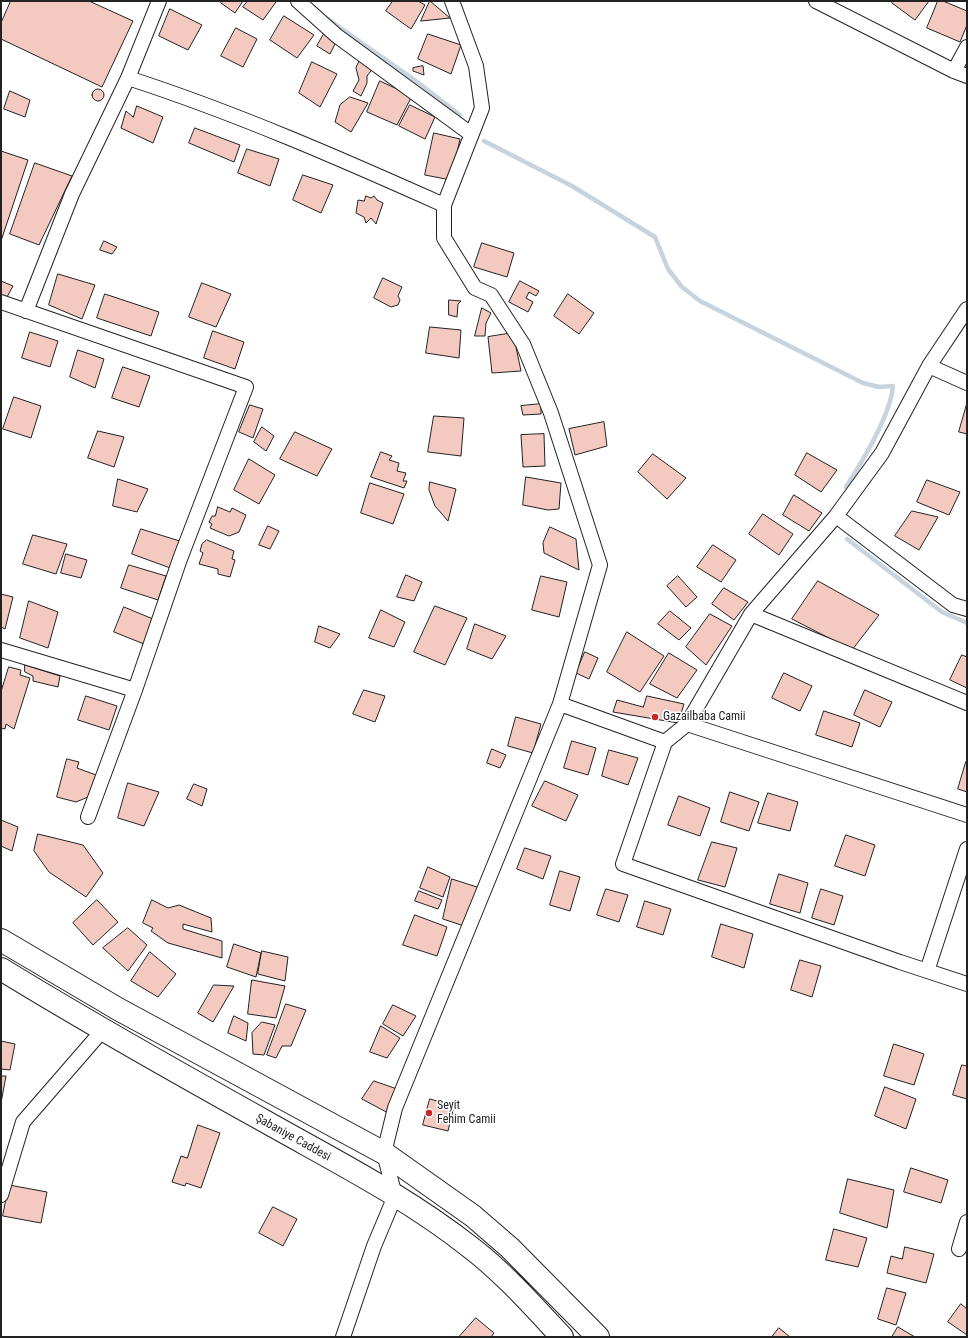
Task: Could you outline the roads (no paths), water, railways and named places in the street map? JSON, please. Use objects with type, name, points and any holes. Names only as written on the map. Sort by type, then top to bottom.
[{"type":"highway","points":[[1,940],[118,1009],[384,1153],[474,1216],[510,1248],[598,1337]]},
{"type":"highway","name":"Şabaniye Caddesi","points":[[1,969],[102,1031],[430,1216],[472,1248],[562,1337]]},
{"type":"street","points":[[26,311],[72,194],[128,78],[159,1]]},
{"type":"street","points":[[298,1],[338,36],[471,134]]},
{"type":"street","points":[[343,1337],[374,1246],[395,1196],[384,1153],[395,1108],[560,704],[600,565],[551,413],[523,344],[491,295],[475,288],[444,238],[444,205],[482,108],[476,66],[452,1]]},
{"type":"street","points":[[816,1],[960,73],[967,47]]},
{"type":"street","points":[[128,78],[185,97],[352,164],[444,205]]},
{"type":"street","points":[[1,302],[246,387],[180,559],[135,690],[88,817]]},
{"type":"street","points":[[967,309],[929,366],[882,453],[836,516],[751,614],[687,724],[665,742],[623,864],[967,984]]},
{"type":"street","points":[[929,366],[967,383]]},
{"type":"street","points":[[836,516],[954,604],[967,608]]},
{"type":"street","points":[[751,614],[967,703]]},
{"type":"street","points":[[1,650],[135,690]]},
{"type":"street","points":[[560,704],[665,742]]},
{"type":"street","points":[[687,724],[967,815]]},
{"type":"street","points":[[927,970],[967,849]]},
{"type":"street","points":[[1,1195],[23,1122],[102,1031]]},
{"type":"street","points":[[959,1249],[967,1222]]},
{"type":"waterway","points":[[325,17],[416,81],[460,115]]},
{"type":"waterway","points":[[484,141],[572,186],[655,237],[668,269],[682,287],[700,301],[863,383],[879,387],[893,386],[887,410],[875,438],[846,487]]},
{"type":"waterway","points":[[847,539],[942,612],[967,623]]},
{"type":"place","name":"Gazailbaba Camii","points":[[655,717]]},
{"type":"place","name":"Seyit Fehim Camii","points":[[429,1113]]}]
